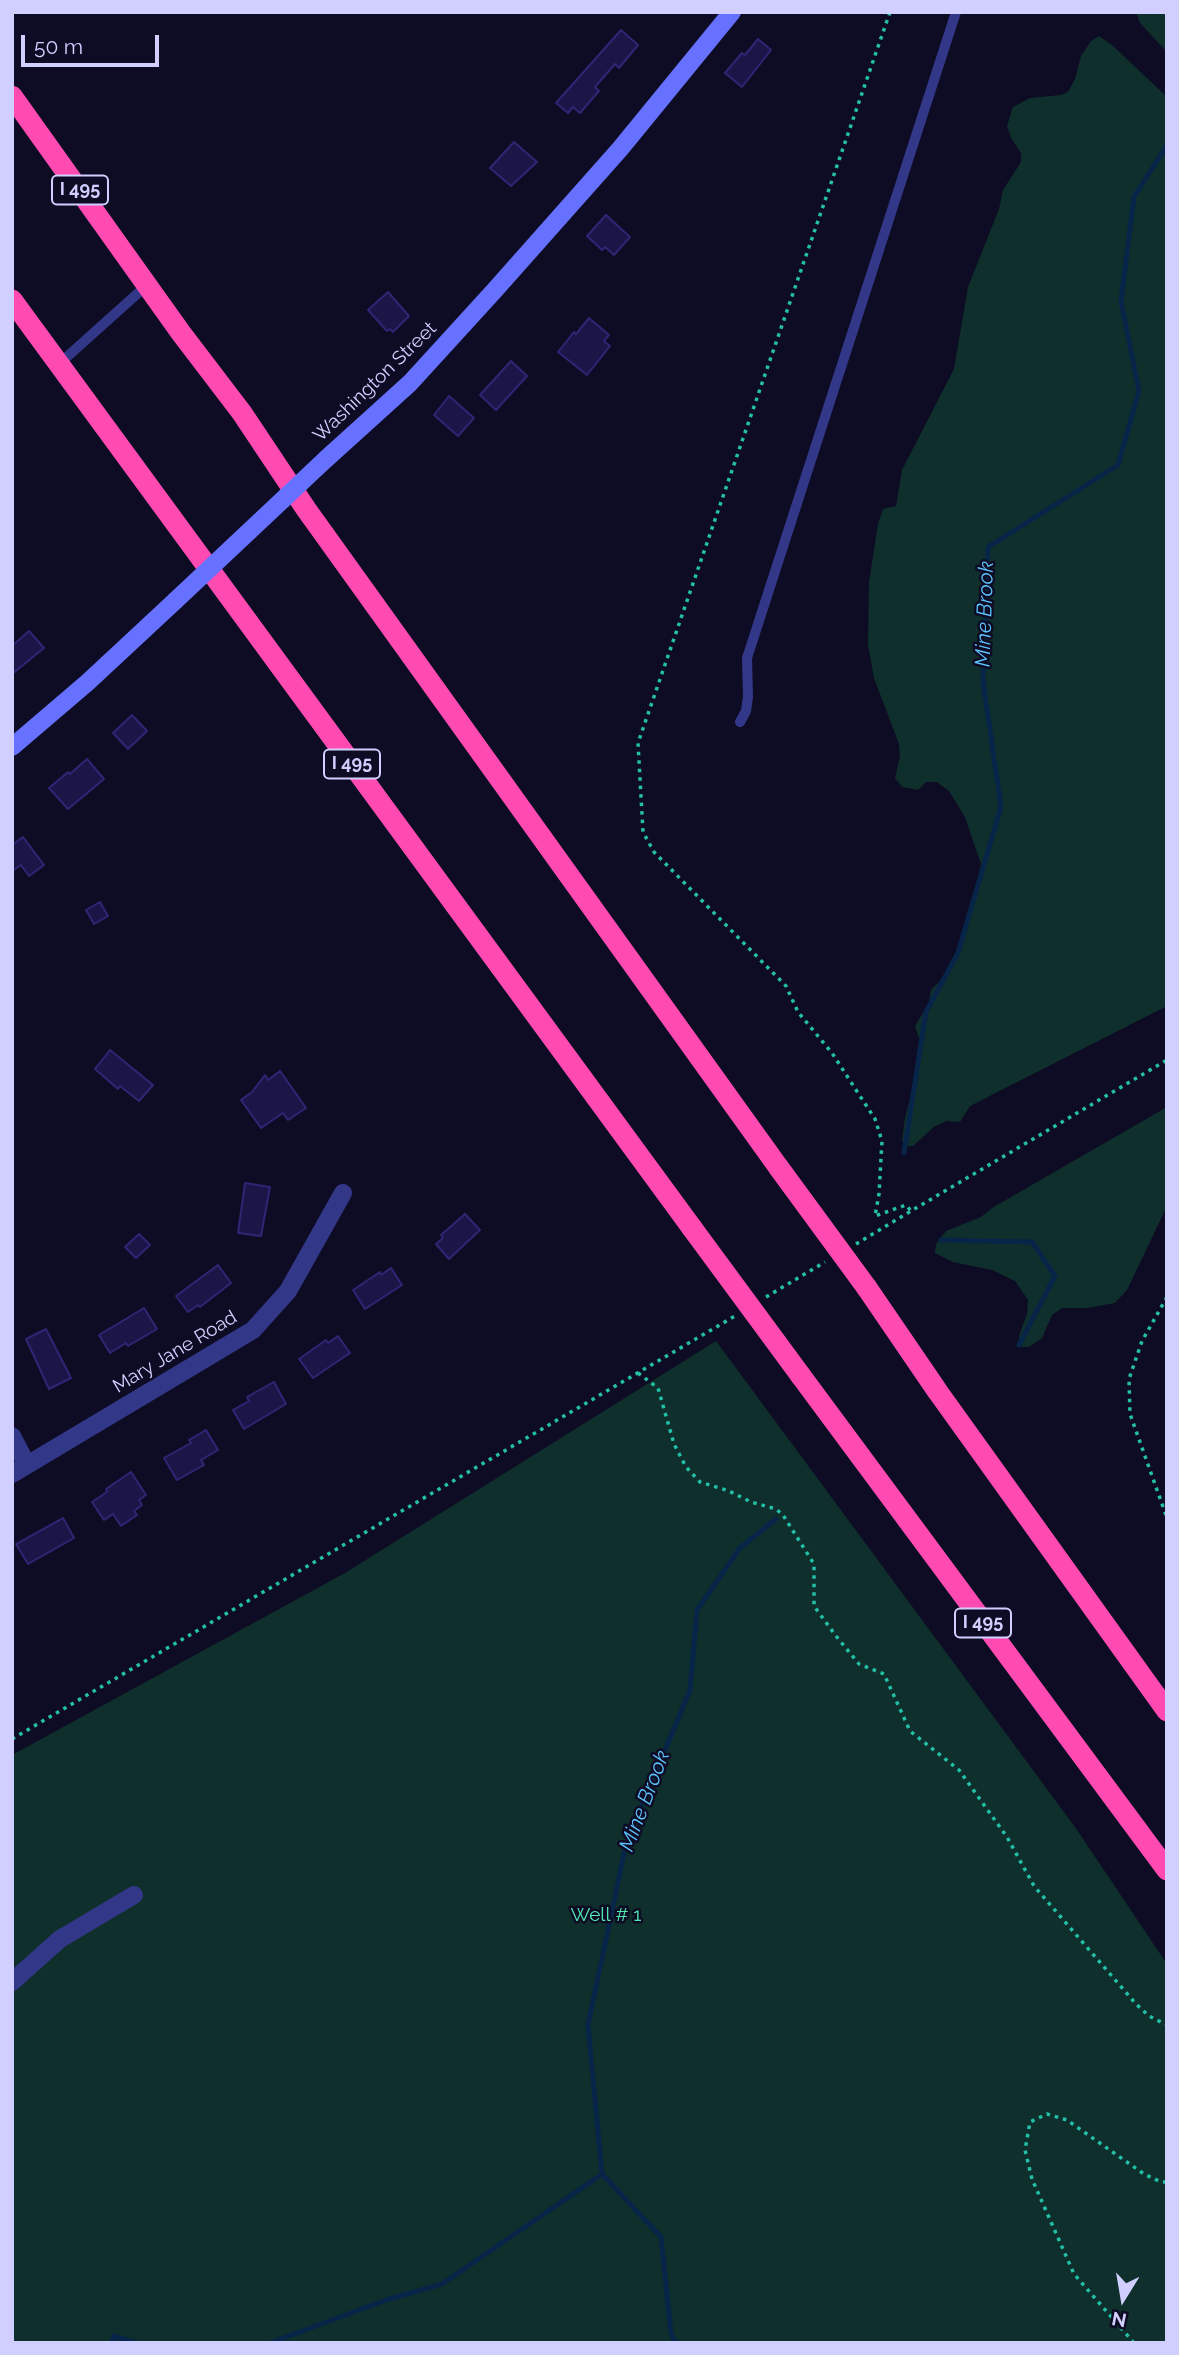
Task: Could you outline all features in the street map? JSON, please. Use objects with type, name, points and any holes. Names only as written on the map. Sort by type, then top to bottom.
[{"type":"highway","name":"I 495","points":[[12,96],[146,285],[242,413],[314,520],[867,1288],[970,1438],[1167,1711]]},
{"type":"highway","name":"I 495","points":[[12,300],[692,1228],[1167,1870]]},
{"type":"main road","name":"Washington Street","points":[[12,747],[88,682],[326,458],[410,383],[620,149],[732,12]]},
{"type":"street","name":"Mary Jane Road","points":[[20,1470],[253,1330],[288,1290],[344,1193]]},
{"type":"street","points":[[12,1436],[20,1470]]},
{"type":"street","points":[[12,1982],[60,1939],[134,1895]]},
{"type":"lane","points":[[740,722],[748,697],[747,658],[956,12]]},
{"type":"lane","points":[[59,364],[146,285]]},
{"type":"path","points":[[890,12],[638,743],[643,832],[654,852],[786,986],[799,1012],[832,1053],[875,1119],[882,1141],[875,1216],[905,1205],[911,1211]]},
{"type":"path","points":[[852,1247],[1167,1060]]},
{"type":"path","points":[[757,1303],[828,1261]]},
{"type":"path","points":[[1167,1297],[1142,1341],[1129,1379],[1130,1414],[1167,1518]]},
{"type":"path","points":[[12,1739],[745,1310]]},
{"type":"path","points":[[638,1373],[658,1388],[674,1444],[686,1467],[700,1482],[776,1509],[783,1514],[814,1564],[814,1605],[836,1636],[859,1664],[884,1674],[910,1731],[959,1770],[1007,1837],[1034,1886],[1136,2004],[1149,2016],[1167,2025]]},
{"type":"path","points":[[1134,2343],[1074,2274],[1032,2179],[1025,2150],[1030,2122],[1048,2114],[1067,2120],[1144,2174],[1167,2182]]},
{"type":"green space","points":[[1136,12],[1167,12],[1167,52],[1140,23]]},
{"type":"green space","points":[[1099,36],[1167,97],[1167,1006],[970,1106],[960,1122],[947,1121],[935,1126],[913,1146],[908,1146],[902,1141],[905,1118],[922,1047],[915,1026],[929,1003],[931,990],[951,970],[972,912],[981,864],[965,817],[949,791],[937,782],[926,782],[918,790],[902,787],[895,778],[900,756],[899,744],[874,678],[868,645],[869,582],[878,524],[883,509],[896,506],[902,470],[954,369],[968,287],[999,209],[1003,190],[1021,162],[1021,153],[1007,126],[1013,107],[1030,98],[1068,92],[1075,79],[1081,56],[1091,41]]},
{"type":"green space","points":[[1167,1107],[1167,1206],[1127,1290],[1115,1303],[1087,1308],[1062,1308],[1052,1315],[1042,1338],[1029,1347],[1020,1347],[1019,1336],[1027,1314],[1028,1300],[1015,1281],[992,1270],[953,1262],[935,1253],[936,1244],[946,1231],[981,1217],[992,1208]]},
{"type":"green space","name":"Well # 1","points":[[716,1341],[1075,1827],[1167,1964],[1167,2343],[12,2343],[12,1755],[345,1573]]},
{"type":"building","points":[[621,30],[638,45],[619,68],[615,64],[595,87],[599,91],[580,113],[573,107],[568,113],[556,103]]},
{"type":"building","points":[[758,39],[771,50],[742,87],[725,73]]},
{"type":"building","points":[[514,142],[537,162],[511,186],[490,168]]},
{"type":"building","points":[[606,215],[630,237],[614,255],[605,247],[602,250],[587,236]]},
{"type":"building","points":[[388,292],[409,316],[393,332],[390,329],[387,331],[368,310]]},
{"type":"building","points":[[589,318],[609,335],[604,341],[610,346],[587,375],[558,352]]},
{"type":"building","points":[[511,361],[527,376],[496,410],[480,395]]},
{"type":"building","points":[[449,396],[474,418],[458,436],[434,415]]},
{"type":"building","points":[[29,631],[44,648],[12,674],[12,646]]},
{"type":"building","points":[[132,715],[147,731],[128,749],[113,733]]},
{"type":"building","points":[[87,759],[104,779],[68,809],[49,788]]},
{"type":"building","points":[[23,837],[44,865],[29,876],[21,865],[12,871],[12,845]]},
{"type":"building","points":[[100,902],[108,916],[94,924],[86,910]]},
{"type":"building","points":[[110,1050],[153,1085],[139,1101],[120,1086],[118,1089],[95,1069]]},
{"type":"building","points":[[280,1071],[306,1108],[288,1120],[283,1113],[261,1128],[241,1100],[252,1092],[265,1075],[268,1080]]},
{"type":"building","points":[[245,1183],[270,1187],[261,1236],[238,1233]]},
{"type":"building","points":[[465,1214],[480,1230],[449,1259],[436,1244],[443,1238],[441,1235]]},
{"type":"building","points":[[139,1234],[150,1245],[136,1258],[125,1247]]},
{"type":"building","points":[[218,1265],[231,1283],[200,1307],[198,1305],[188,1312],[176,1296]]},
{"type":"building","points":[[391,1268],[402,1285],[365,1309],[353,1290]]},
{"type":"building","points":[[144,1308],[157,1329],[110,1353],[99,1335]]},
{"type":"building","points":[[46,1329],[71,1378],[49,1389],[26,1339]]},
{"type":"building","points":[[338,1336],[350,1353],[313,1378],[299,1359],[326,1340],[328,1343]]},
{"type":"building","points":[[274,1382],[286,1404],[244,1429],[233,1410],[249,1401],[247,1397]]},
{"type":"building","points":[[206,1430],[218,1450],[201,1460],[204,1465],[177,1480],[164,1458],[191,1443],[189,1440]]},
{"type":"building","points":[[131,1472],[146,1495],[139,1500],[142,1505],[134,1511],[137,1515],[121,1526],[113,1514],[104,1520],[92,1502]]},
{"type":"building","points":[[63,1518],[74,1538],[28,1564],[16,1544]]},
{"type":"waterway","name":"Mine Brook","points":[[904,1153],[926,1012],[958,953],[1001,807],[983,681],[988,547],[1118,465],[1139,391],[1121,301],[1134,197],[1167,145]]},
{"type":"waterway","name":"Mine Brook","points":[[941,1240],[1032,1242],[1055,1276],[1019,1345]]},
{"type":"waterway","name":"Mine Brook","points":[[676,2343],[671,2333],[661,2237],[602,2174],[588,2025],[626,1844],[690,1690],[697,1610],[740,1548],[776,1519]]},
{"type":"waterway","points":[[270,2343],[386,2300],[442,2284],[602,2174]]},
{"type":"waterway","points":[[112,2343],[114,2336],[136,2343]]}]
